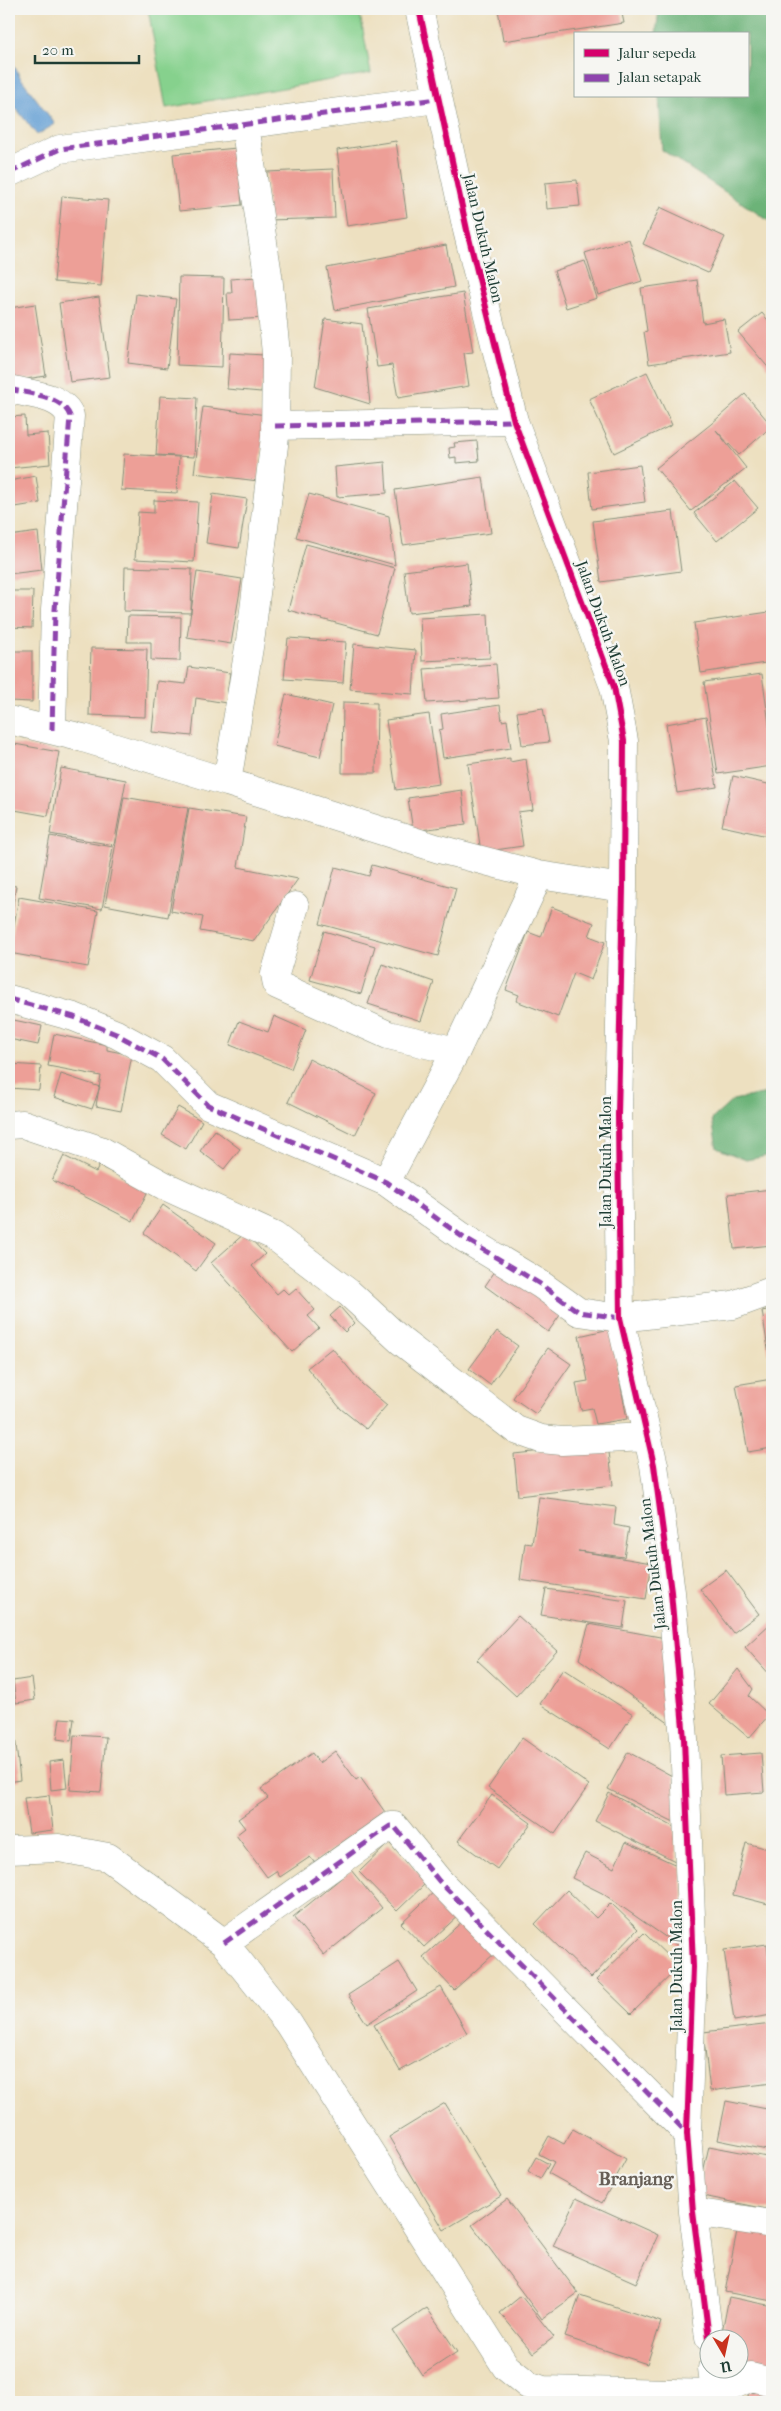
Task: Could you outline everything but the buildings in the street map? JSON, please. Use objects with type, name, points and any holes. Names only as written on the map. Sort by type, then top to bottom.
[{"type":"street","name":"Jalan Dukuh Malon","points":[[419,9],[437,99],[514,420],[614,687],[624,741],[624,888],[618,1114],[620,1318],[654,1465],[671,1592],[684,1739],[692,1967],[686,2133],[693,2212],[708,2328]]},
{"type":"street","points":[[9,173],[60,149],[437,99]]},
{"type":"street","points":[[226,782],[251,635],[275,426],[276,353],[268,275],[245,125]]},
{"type":"street","points":[[9,390],[60,402],[67,408],[70,416],[55,610],[52,730]]},
{"type":"street","points":[[275,426],[514,420]]},
{"type":"street","points":[[9,720],[52,730],[226,782],[438,849],[539,875],[624,888]]},
{"type":"street","points":[[386,1182],[456,1051],[539,875]]},
{"type":"street","points":[[295,906],[275,974],[277,985],[388,1035],[456,1051]]},
{"type":"street","points":[[9,999],[74,1017],[116,1034],[162,1059],[208,1105],[386,1182],[464,1238],[540,1284],[579,1312],[620,1318],[734,1305],[772,1291]]},
{"type":"street","points":[[9,1125],[23,1124],[100,1150],[163,1185],[274,1236],[349,1293],[401,1341],[516,1430],[541,1439],[562,1441],[647,1437]]},
{"type":"street","points":[[224,1943],[390,1826],[394,1826],[440,1881],[686,2133]]},
{"type":"street","points":[[9,1850],[59,1848],[108,1857],[224,1943],[288,2023],[506,2367],[528,2386],[543,2390],[715,2388],[750,2377],[772,2382]]},
{"type":"street","points":[[693,2212],[772,2224]]},
{"type":"green space","points":[[148,9],[359,9],[371,73],[166,108]]},
{"type":"green space","points":[[659,9],[772,9],[772,223],[662,150],[659,98],[748,98],[748,32],[656,32]]},
{"type":"green space","points":[[772,1092],[772,1155],[746,1160],[717,1148],[712,1119],[733,1100]]},
{"type":"water","points":[[9,56],[20,77],[55,124],[37,135],[9,99]]},
{"type":"marked path","points":[[9,173],[60,149],[437,99]]},
{"type":"marked path","points":[[9,389],[35,394],[52,400],[66,409],[70,416],[55,610],[52,730]]},
{"type":"marked path","points":[[275,426],[514,421]]},
{"type":"marked path","points":[[9,999],[74,1017],[116,1034],[162,1059],[208,1105],[386,1182],[464,1238],[540,1284],[579,1312],[620,1318]]},
{"type":"marked path","points":[[224,1943],[390,1826],[394,1826],[439,1881],[687,2133]]},
{"type":"cycle path","points":[[419,9],[467,230],[514,421],[614,687],[624,741],[618,1114],[620,1318],[654,1465],[671,1592],[684,1739],[693,1967],[687,2133],[693,2212],[708,2328]]},
{"type":"district","name":"Branjang","points":[[636,2178]]}]
